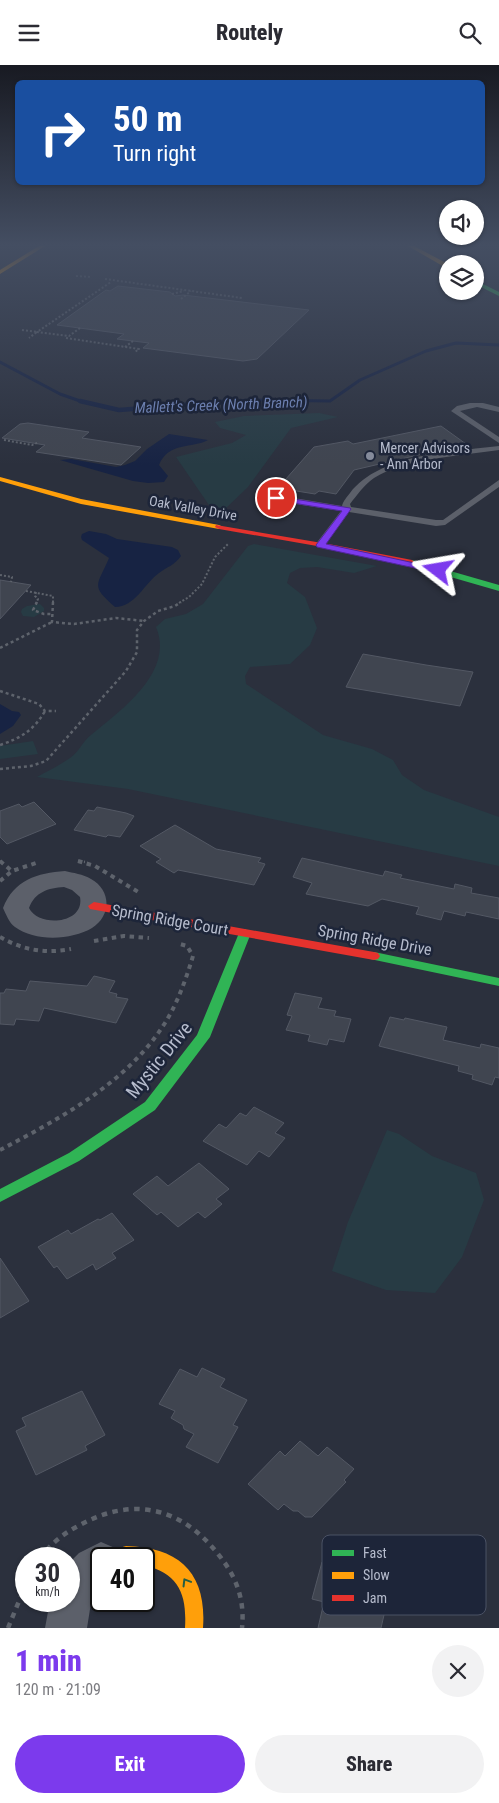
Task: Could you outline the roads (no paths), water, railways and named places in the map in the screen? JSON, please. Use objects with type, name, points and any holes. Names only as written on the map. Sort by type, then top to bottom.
[{"type":"main road","name":"Oak Valley Drive","points":[[0,479],[44,494],[109,508],[320,545],[404,562],[499,588]]},
{"type":"main road","name":"Spring Ridge Court","points":[[94,906],[245,933]]},
{"type":"main road","name":"Spring Ridge Drive","points":[[245,933],[408,962],[499,982]]},
{"type":"main road","name":"Mystic Drive","points":[[0,1196],[74,1157],[150,1106],[204,1037],[245,933]]},
{"type":"main road","points":[[155,1557],[166,1561],[183,1575],[192,1593],[196,1612],[194,1628]]},
{"type":"street","points":[[66,1628],[66,1616],[74,1589],[90,1571]]},
{"type":"lane","points":[[499,409],[492,405],[484,404],[458,408],[455,411],[499,441]]},
{"type":"lane","points":[[320,545],[347,509],[346,504],[362,484],[381,470],[499,447]]},
{"type":"lane","points":[[276,498],[436,523],[446,522],[499,483]]},
{"type":"water","points":[[169,434],[208,440],[175,449],[163,457],[159,465],[168,476],[164,482],[148,483],[133,481],[60,460],[71,459],[116,467],[125,465],[135,461],[147,449]]},
{"type":"water","points":[[89,531],[106,534],[117,539],[172,547],[178,550],[181,556],[174,564],[159,573],[134,599],[122,606],[115,607],[102,594],[98,584],[109,558],[82,540],[82,534]]},
{"type":"water","points":[[0,704],[12,711],[19,712],[21,715],[13,726],[0,734]]},
{"type":"waterway","name":"Mallett's Creek (North Branch)","points":[[235,401],[330,401],[360,380],[426,351],[456,343],[499,345]]},
{"type":"waterway","name":"Mallett's Creek (North Branch)","points":[[0,362],[60,394],[80,401]]},
{"type":"waterway","name":"Mallett's Creek (North Branch)","points":[[80,401],[119,410],[235,401]]},
{"type":"waterway","name":"Mallett's Creek (North Branch)","points":[[219,402],[235,401]]},
{"type":"place","name":"Mercer Advisors - Ann Arbor","points":[[370,456]]}]
